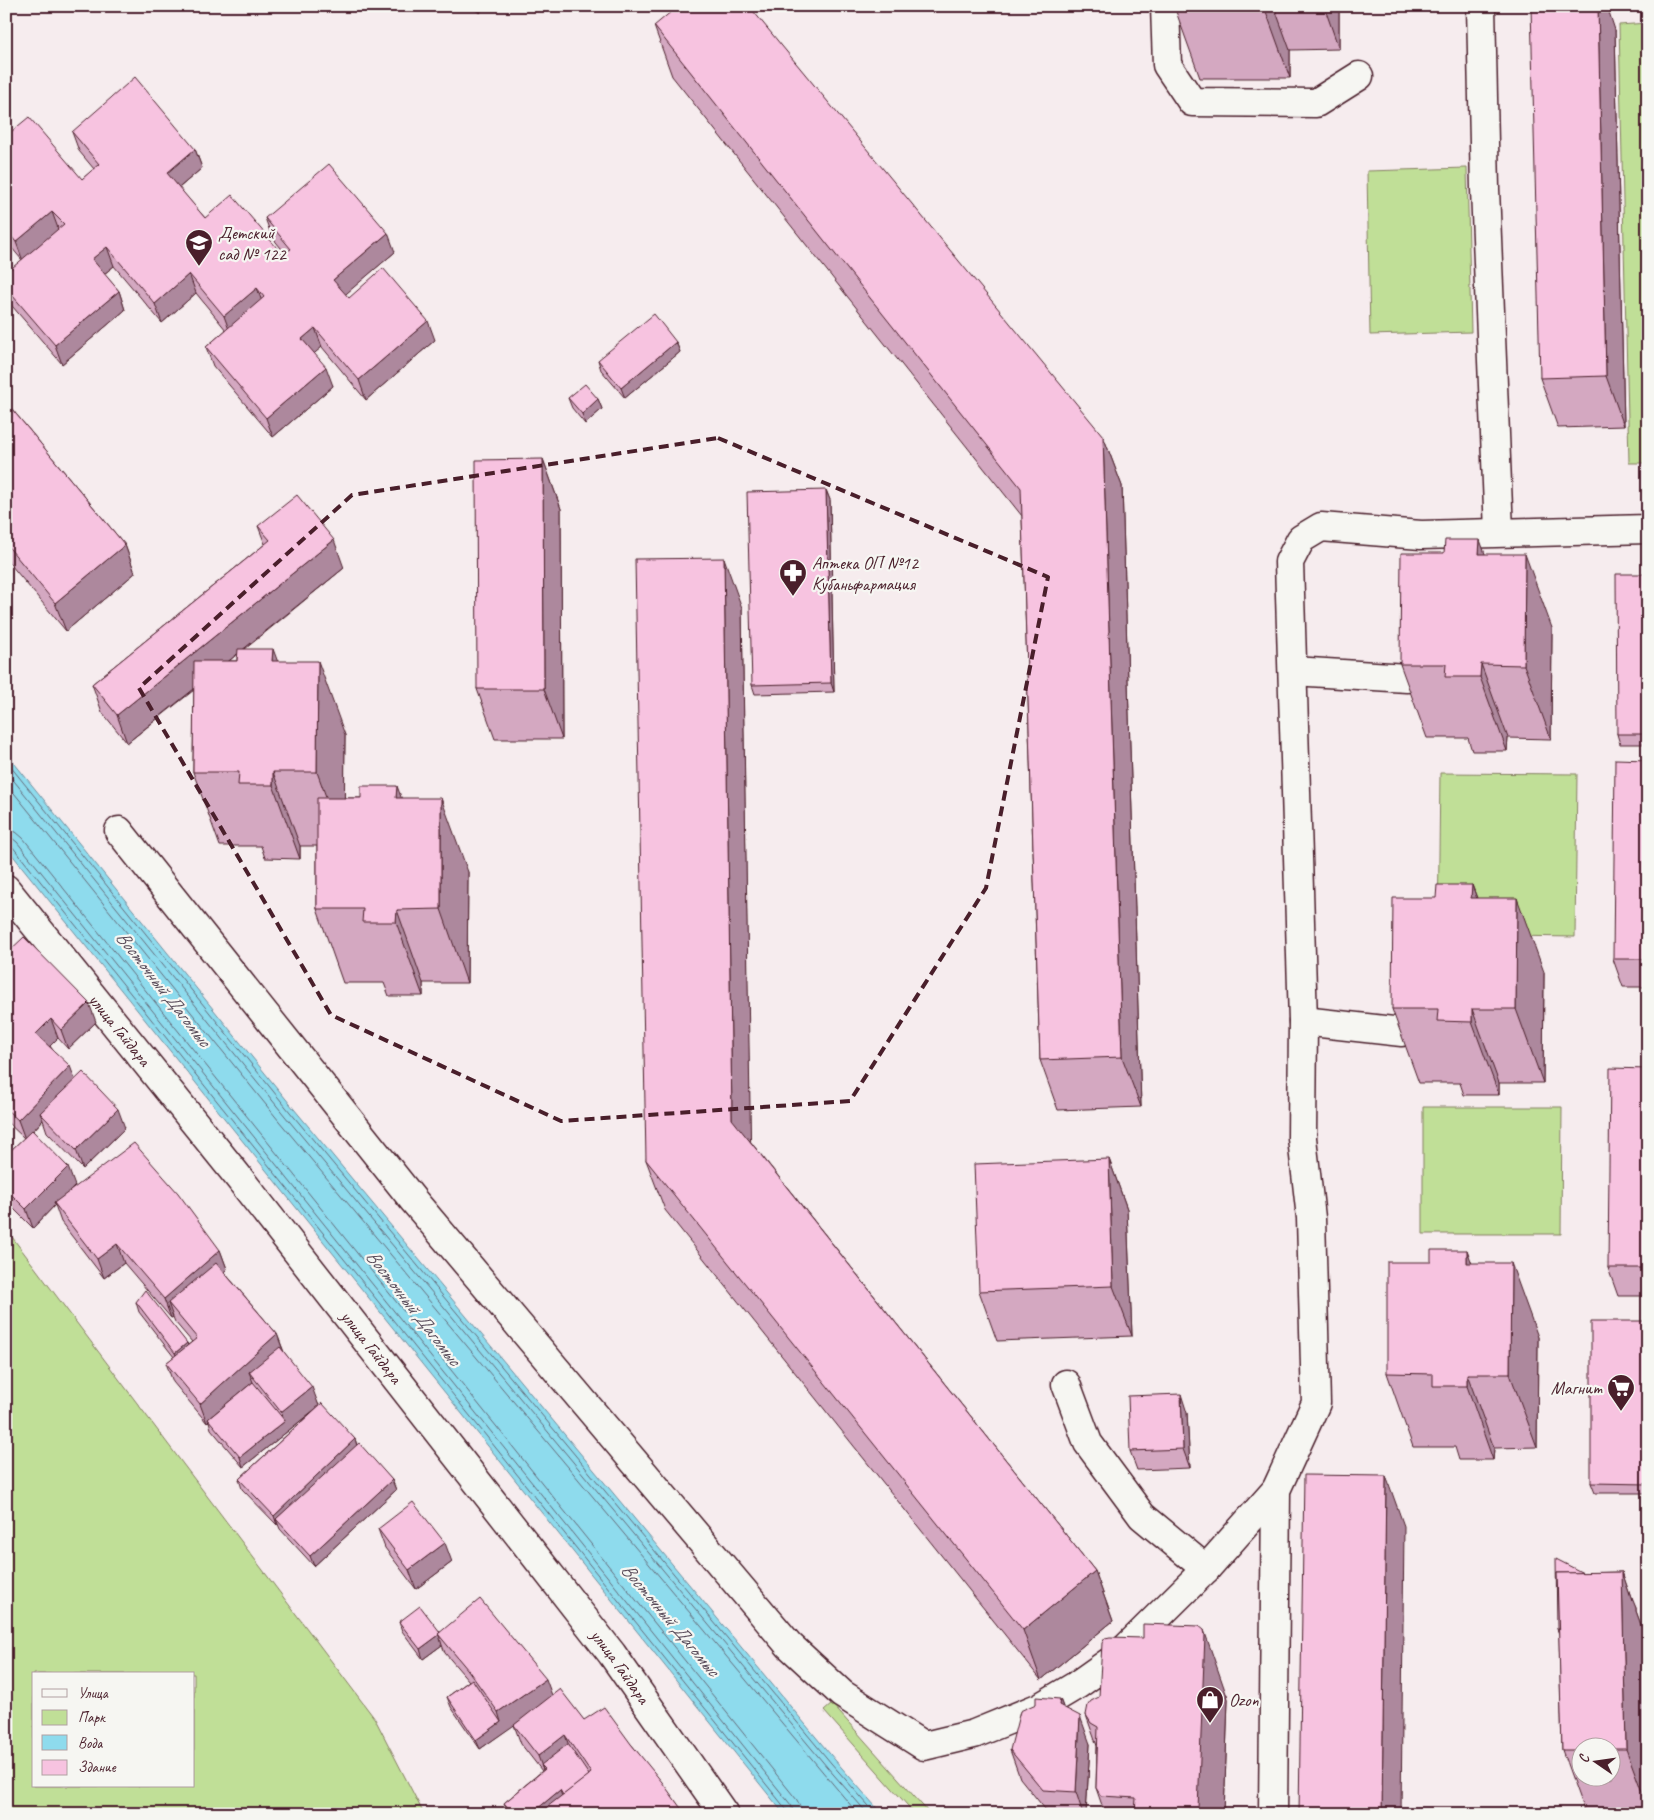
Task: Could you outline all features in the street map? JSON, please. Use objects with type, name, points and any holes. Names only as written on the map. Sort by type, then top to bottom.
[{"type":"street","points":[[1166,6],[1167,65],[1192,102],[1316,103],[1359,76]]},
{"type":"street","points":[[1481,6],[1486,209],[1499,532]]},
{"type":"street","points":[[118,831],[427,1216],[789,1645],[842,1694],[924,1746],[974,1734],[1040,1707],[1077,1685],[1118,1656],[1206,1569],[1276,1490],[1316,1402],[1311,1218],[1302,1138],[1304,1021],[1289,562],[1301,539],[1321,527],[1421,535],[1648,529]]},
{"type":"street","points":[[1293,671],[1407,678]]},
{"type":"street","name":"улица Гайдара","points":[[6,889],[236,1174],[606,1646],[724,1814]]},
{"type":"street","points":[[1304,1021],[1402,1032]]},
{"type":"street","points":[[1066,1384],[1088,1443],[1142,1516],[1206,1569]]},
{"type":"street","points":[[1273,1814],[1276,1490]]},
{"type":"highlighted area","points":[[718,438],[1048,577],[986,888],[850,1101],[561,1121],[331,1015],[139,688],[352,495]]},
{"type":"green space","points":[[1648,23],[1648,463],[1629,463],[1619,25]]},
{"type":"green space","points":[[1467,168],[1471,332],[1370,335],[1367,171]]},
{"type":"green space","points":[[1440,773],[1577,774],[1575,937],[1438,935]]},
{"type":"green space","points":[[1423,1107],[1562,1107],[1561,1234],[1423,1234]]},
{"type":"green space","points":[[6,1229],[375,1719],[424,1814],[6,1814]]},
{"type":"green space","points":[[832,1704],[930,1814],[915,1814],[824,1711]]},
{"type":"water","name":"Восточный Дагомыс","points":[[6,753],[294,1109],[835,1760],[882,1814],[784,1814],[6,847]]},
{"type":"building","points":[[678,6],[749,6],[1103,436],[1122,1057],[1040,1060],[1021,488],[654,26]]},
{"type":"building","points":[[1531,6],[1598,6],[1606,376],[1540,378]]},
{"type":"building","name":"Детский сад № 122","points":[[135,77],[195,149],[167,173],[205,218],[232,195],[283,255],[291,249],[265,218],[329,164],[388,233],[333,280],[349,298],[383,268],[428,321],[359,380],[315,328],[302,339],[326,367],[266,418],[206,347],[264,297],[257,288],[224,316],[189,274],[155,304],[107,247],[92,259],[119,291],[55,345],[6,288],[6,273],[64,224],[52,212],[16,242],[6,230],[6,136],[29,117],[82,179],[99,164],[72,132]]},
{"type":"building","points":[[654,314],[676,342],[621,388],[598,360]]},
{"type":"building","points":[[585,384],[598,399],[582,414],[568,398]]},
{"type":"building","points":[[6,402],[125,545],[55,603],[6,544]]},
{"type":"building","points":[[543,459],[544,689],[477,689],[476,460]]},
{"type":"building","name":"Аптека ОП №12 Кубаньфармация","points":[[826,490],[831,683],[752,685],[747,492]]},
{"type":"building","points":[[297,495],[334,540],[117,715],[92,684],[270,540],[258,526]]},
{"type":"building","points":[[1445,540],[1480,540],[1479,554],[1525,554],[1524,665],[1481,664],[1480,677],[1445,677],[1446,664],[1400,664],[1401,553],[1444,553]]},
{"type":"building","points":[[724,558],[732,1119],[1095,1571],[1023,1630],[646,1160],[635,559]]},
{"type":"building","points":[[1616,574],[1648,574],[1648,734],[1617,734]]},
{"type":"building","points":[[238,649],[273,649],[272,661],[318,661],[317,772],[273,772],[273,785],[238,785],[239,772],[193,772],[194,661],[237,661]]},
{"type":"building","points":[[1615,759],[1648,760],[1648,959],[1613,959]]},
{"type":"building","points":[[361,786],[397,786],[396,798],[441,798],[441,909],[397,910],[396,922],[362,922],[363,909],[317,909],[317,798],[361,798]]},
{"type":"building","points":[[1437,885],[1472,885],[1471,898],[1517,898],[1516,1009],[1472,1009],[1472,1022],[1437,1021],[1438,1009],[1392,1009],[1393,898],[1436,898]]},
{"type":"building","points":[[24,937],[89,1003],[61,1030],[51,1019],[36,1034],[70,1066],[18,1120],[6,1109],[6,954]]},
{"type":"building","points":[[1610,1068],[1648,1069],[1648,1268],[1608,1268]]},
{"type":"building","points":[[83,1072],[118,1109],[76,1150],[40,1113]]},
{"type":"building","points":[[32,1130],[68,1167],[26,1209],[6,1189],[6,1155]]},
{"type":"building","points":[[134,1143],[178,1193],[220,1250],[164,1299],[117,1244],[97,1259],[54,1203]]},
{"type":"building","points":[[1109,1159],[1113,1286],[979,1291],[974,1164]]},
{"type":"building","points":[[1431,1250],[1467,1250],[1467,1263],[1511,1263],[1510,1374],[1467,1374],[1467,1386],[1433,1386],[1433,1374],[1387,1373],[1387,1262],[1431,1262]]},
{"type":"building","points":[[216,1263],[277,1334],[200,1404],[166,1363],[197,1338],[168,1303]]},
{"type":"building","points":[[145,1290],[187,1343],[175,1353],[136,1302]]},
{"type":"building","name":"Магнит","points":[[1591,1321],[1648,1321],[1648,1484],[1591,1483]]},
{"type":"building","points":[[280,1347],[312,1387],[281,1412],[249,1372]]},
{"type":"building","points":[[253,1382],[285,1421],[240,1457],[208,1419]]},
{"type":"building","points":[[1181,1394],[1183,1449],[1130,1451],[1128,1396]]},
{"type":"building","points":[[322,1403],[355,1439],[274,1516],[239,1479]]},
{"type":"building","points":[[359,1443],[392,1480],[310,1556],[276,1519]]},
{"type":"building","points":[[1304,1475],[1386,1476],[1382,1814],[1299,1814]]},
{"type":"building","points":[[413,1502],[445,1543],[409,1570],[378,1529]]},
{"type":"building","points":[[1556,1559],[1583,1573],[1557,1573],[1559,1629],[1557,1629]]},
{"type":"building","points":[[1622,1572],[1626,1749],[1622,1749],[1622,1738],[1572,1738],[1572,1750],[1562,1750],[1557,1573]]},
{"type":"building","points":[[480,1599],[546,1679],[498,1712],[468,1670],[438,1634]]},
{"type":"building","points":[[420,1606],[440,1632],[439,1635],[420,1649],[399,1622]]},
{"type":"building","points":[[1143,1624],[1199,1626],[1204,1630],[1198,1809],[1193,1814],[1135,1813],[1136,1798],[1101,1796],[1096,1788],[1098,1727],[1091,1723],[1086,1715],[1088,1705],[1099,1697],[1102,1643],[1105,1638],[1110,1637],[1143,1638]]},
{"type":"building","points":[[472,1679],[501,1722],[476,1740],[447,1697]]},
{"type":"building","points":[[560,1689],[584,1720],[604,1707],[685,1814],[551,1814],[547,1807],[591,1773],[565,1735],[538,1756],[514,1725]]},
{"type":"building","points":[[1036,1697],[1060,1699],[1059,1705],[1080,1716],[1076,1792],[1043,1790],[1010,1750],[1020,1711],[1036,1704]]},
{"type":"building","points":[[568,1744],[589,1775],[563,1795],[560,1790],[531,1814],[514,1814],[504,1803],[545,1769],[541,1765]]},
{"type":"place","name":"Детский сад № 122","points":[[199,267]]},
{"type":"place","name":"Аптека ОП №12 Кубаньфармация","points":[[793,597]]},
{"type":"place","name":"Магнит","points":[[1621,1412]]},
{"type":"place","name":"Ozon","points":[[1210,1724]]}]
